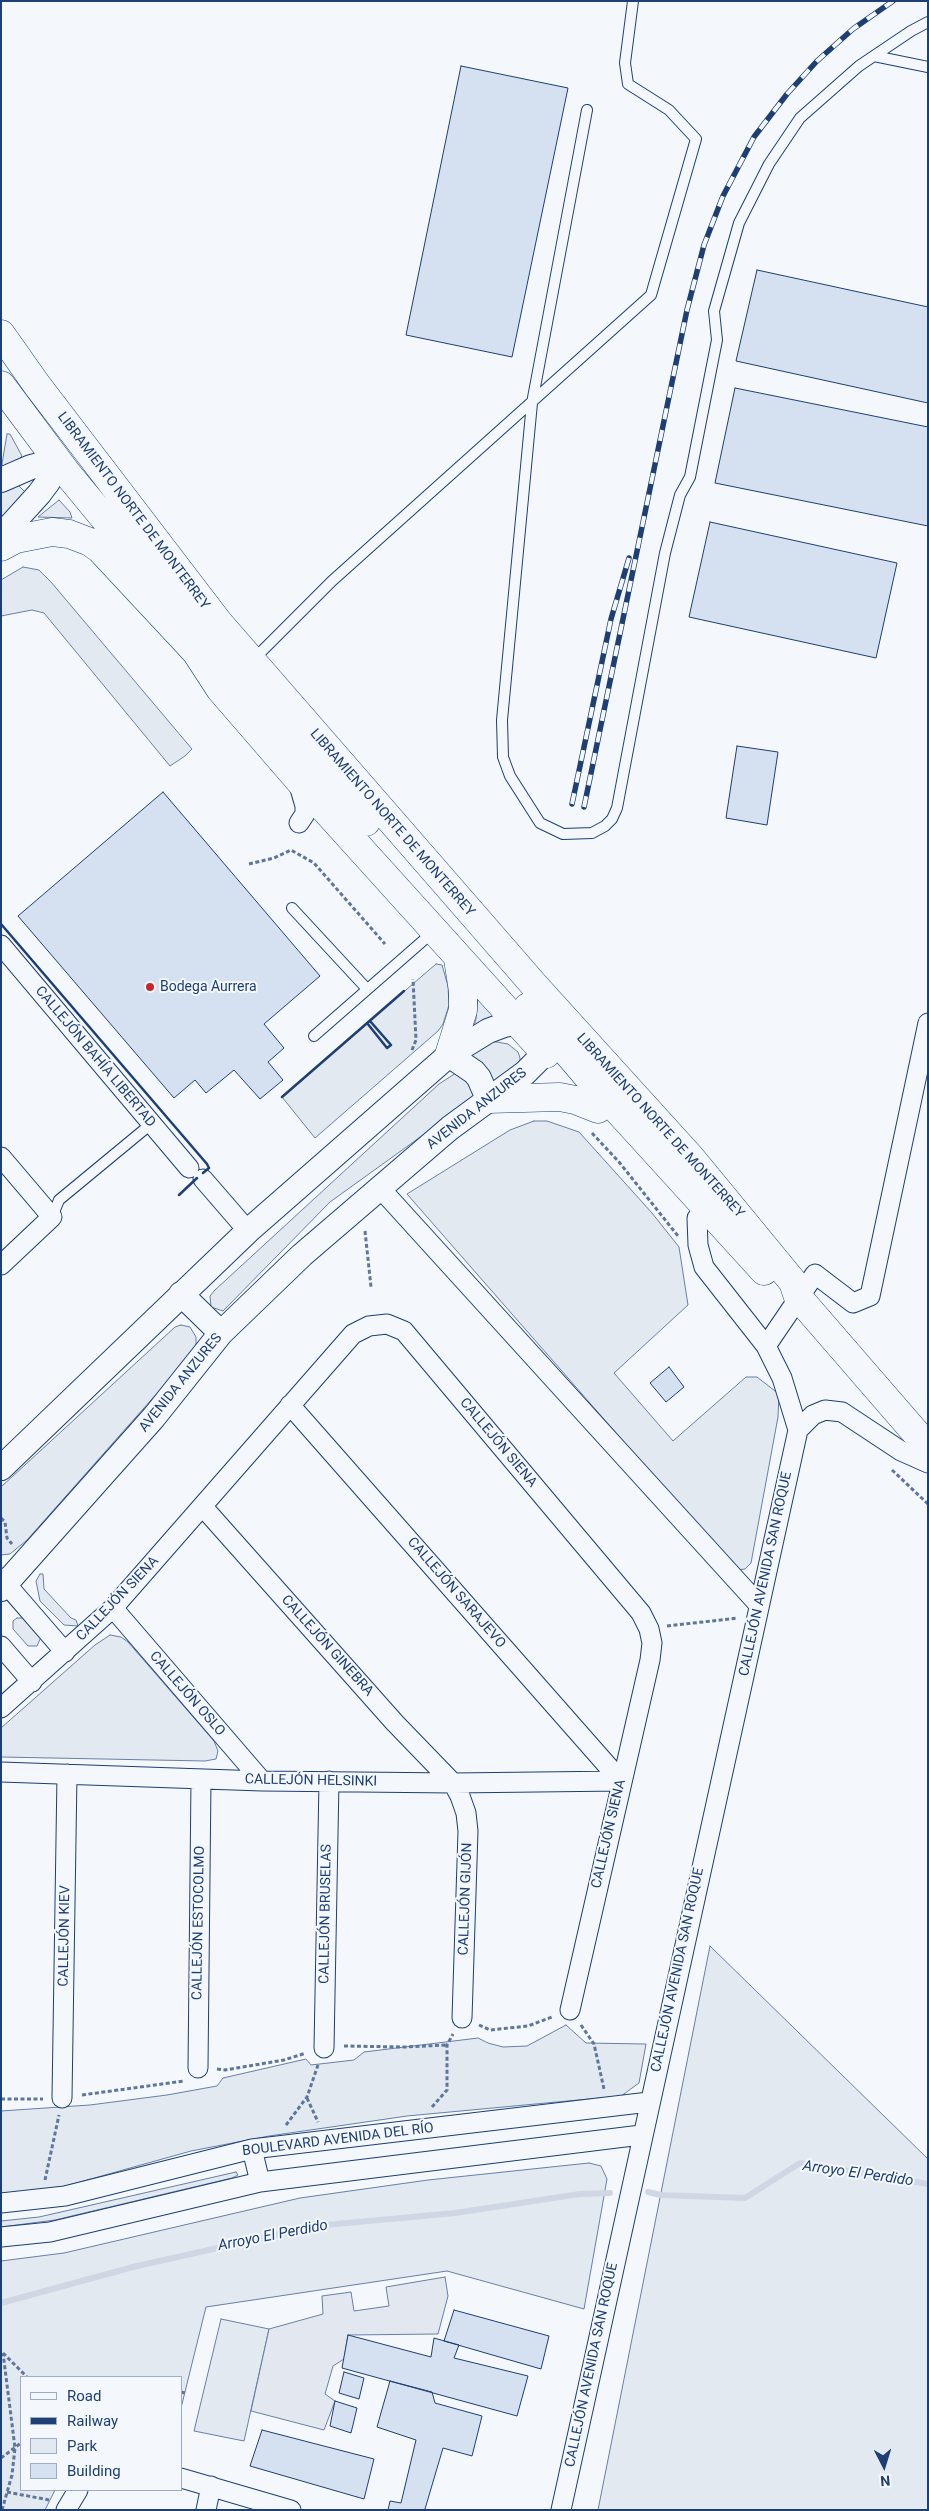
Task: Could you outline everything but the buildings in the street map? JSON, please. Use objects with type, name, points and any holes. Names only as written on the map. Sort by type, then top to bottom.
[{"type":"main road","name":"LIBRAMIENTO NORTE DE MONTERREY","points":[[1,334],[209,628],[245,668],[530,1023],[719,1225],[791,1295],[928,1448]]},
{"type":"main road","points":[[1,358],[45,422],[52,438],[57,460]]},
{"type":"main road","points":[[1,385],[57,460],[66,462],[82,472],[183,586],[209,628]]},
{"type":"main road","points":[[1,547],[16,539],[52,532],[69,534],[99,548],[209,628]]},
{"type":"main road","points":[[99,548],[196,652],[220,690],[458,959],[530,1023],[543,1050],[598,1109],[658,1182],[758,1277],[791,1295]]},
{"type":"main road","name":"LIBRAMIENTO NORTE DE MONTERREY","points":[[209,628],[217,654],[245,668],[305,724],[541,993],[691,1158],[793,1282],[791,1295]]},
{"type":"main road","points":[[217,654],[255,730]]},
{"type":"main road","points":[[431,868],[459,908],[527,988],[538,1005],[530,1023]]},
{"type":"main road","points":[[449,1055],[462,1010],[463,991],[458,959]]},
{"type":"main road","points":[[530,1023],[556,1025],[589,1057],[670,1149],[691,1158]]},
{"type":"main road","points":[[488,1098],[560,1097],[575,1100],[598,1109]]},
{"type":"street","points":[[1,480],[31,467],[57,460]]},
{"type":"street","points":[[1,536],[35,500],[48,482],[57,460]]},
{"type":"street","name":"CALLEJÓN BAHÍA LIBERTAD","points":[[1,945],[151,1124],[248,1231]]},
{"type":"street","points":[[1,1468],[248,1231],[449,1055],[488,1031],[530,1023]]},
{"type":"street","points":[[766,1346],[791,1295],[815,1274],[853,1303],[870,1296],[928,1023]]},
{"type":"street","name":"AVENIDA ANZURES","points":[[3,1584],[154,1417],[221,1333],[302,1255],[380,1188],[488,1098],[525,1073],[538,1060],[543,1050]]},
{"type":"street","points":[[449,1055],[474,1072],[479,1078],[488,1098]]},
{"type":"street","points":[[1,1157],[52,1217],[1,1265]]},
{"type":"street","points":[[380,1188],[758,1610]]},
{"type":"street","points":[[697,1218],[698,1245],[704,1267],[766,1346],[782,1378],[798,1430],[813,1415],[825,1410],[842,1412],[901,1451],[928,1463]]},
{"type":"street","points":[[181,1294],[221,1333]]},
{"type":"street","name":"CALLEJÓN SIENA","points":[[1,1708],[113,1608],[353,1334],[369,1326],[387,1324],[404,1331],[641,1613],[649,1628],[652,1643],[650,1660],[570,2010]]},
{"type":"street","name":"CALLEJÓN SARAJEVO","points":[[290,1404],[621,1781]]},
{"type":"street","name":"CALLEJÓN AVENIDA SAN ROQUE","points":[[561,2510],[641,2135],[798,1430]]},
{"type":"street","name":"CALLEJÓN GINEBRA","points":[[203,1507],[395,1724],[453,1783]]},
{"type":"street","name":"CALLEJÓN SIENA","points":[[3,1584],[65,1652]]},
{"type":"street","name":"CALLEJÓN OSLO","points":[[113,1608],[262,1781]]},
{"type":"street","points":[[1,1646],[32,1682]]},
{"type":"street","name":"CALLEJÓN HELSINKI","points":[[1,1772],[262,1781],[453,1783],[621,1781]]},
{"type":"street","name":"CALLEJÓN KIEV","points":[[62,2098],[67,1774]]},
{"type":"street","name":"CALLEJÓN ESTOCOLMO","points":[[198,2068],[201,1779]]},
{"type":"street","name":"CALLEJÓN BRUSELAS","points":[[324,2048],[329,1781]]},
{"type":"street","name":"CALLEJÓN GIJÓN","points":[[453,1783],[466,1813],[468,1831],[462,2018]]},
{"type":"street","name":"BOULEVARD AVENIDA DEL RÍO","points":[[1,2203],[65,2196],[261,2148],[649,2102]]},
{"type":"street","points":[[1,2237],[50,2232],[260,2182],[641,2135]]},
{"type":"street","points":[[260,2182],[261,2148]]},
{"type":"street","points":[[182,2478],[291,2510]]},
{"type":"street","points":[[206,2510],[211,2486]]},
{"type":"street","points":[[60,2505],[77,2491]]},
{"type":"lane","points":[[245,668],[332,580],[651,295],[696,139],[670,110],[628,84],[625,63],[633,1]]},
{"type":"lane","points":[[586,110],[532,403],[502,720],[504,757],[510,776],[540,823],[563,834],[592,833],[605,826],[612,819],[617,808],[665,553],[680,496],[690,478],[716,350],[717,340],[714,311],[739,223],[769,164],[800,118],[860,66],[911,31],[928,22]]},
{"type":"lane","points":[[874,56],[928,67]]},
{"type":"lane","points":[[292,908],[367,989]]},
{"type":"lane","points":[[314,1036],[433,931]]},
{"type":"lane","points":[[52,1217],[59,1200],[151,1124]]},
{"type":"path","points":[[249,864],[274,858],[291,850],[314,863],[385,944]]},
{"type":"path","points":[[412,1050],[416,1040],[413,979]]},
{"type":"path","points":[[365,1230],[371,1286]]},
{"type":"path","points":[[1,1518],[5,1522],[6,1538],[17,1550]]},
{"type":"path","points":[[649,1628],[758,1610]]},
{"type":"path","points":[[424,2128],[426,2114],[447,2090],[447,2045],[462,2018],[490,2030],[528,2026],[570,2010],[594,2044],[606,2107]]},
{"type":"path","points":[[261,2148],[307,2097],[324,2048]]},
{"type":"path","points":[[1,2099],[62,2098],[186,2081],[193,2077],[198,2068]]},
{"type":"path","points":[[307,2097],[326,2139]]},
{"type":"path","points":[[41,2198],[62,2098]]},
{"type":"path","points":[[2,2352],[26,2376]]},
{"type":"path","points":[[2,2352],[15,2448],[12,2475],[2,2510]]},
{"type":"path","points":[[1,2458],[20,2445]]},
{"type":"path","points":[[7,2492],[60,2505]]},
{"type":"green space","points":[[7,434],[10,434],[22,456],[13,465],[1,470]]},
{"type":"green space","points":[[18,485],[25,492],[1,524],[1,488]]},
{"type":"green space","points":[[59,500],[70,512],[72,518],[38,517]]},
{"type":"green space","points":[[23,567],[39,570],[51,582],[192,749],[185,756],[170,766],[44,613],[32,610],[1,616],[1,580]]},
{"type":"green space","points":[[436,964],[442,965],[448,986],[449,1005],[443,1024],[438,1031],[315,1138],[282,1097]]},
{"type":"green space","points":[[478,995],[498,1012],[471,1036],[476,1019]]},
{"type":"green space","points":[[491,1041],[508,1044],[518,1052],[520,1065],[489,1088],[467,1058]]},
{"type":"green space","points":[[456,1073],[464,1075],[474,1095],[473,1099],[330,1202],[223,1311],[211,1307],[210,1296],[215,1290],[439,1084]]},
{"type":"green space","points":[[534,1121],[547,1121],[579,1132],[652,1213],[679,1247],[688,1305],[614,1373],[673,1441],[746,1377],[757,1377],[779,1394],[778,1417],[751,1563],[745,1569],[736,1570],[407,1194],[510,1130]]},
{"type":"green space","points":[[181,1325],[190,1327],[196,1337],[196,1346],[190,1356],[27,1540],[10,1554],[1,1555],[1,1487],[175,1327]]},
{"type":"green space","points":[[40,1574],[43,1574],[44,1589],[71,1618],[76,1620],[78,1626],[64,1625],[40,1601],[36,1581]]},
{"type":"green space","points":[[17,1618],[25,1618],[41,1637],[37,1646],[28,1646],[13,1629],[13,1621]]},
{"type":"green space","points":[[110,1635],[121,1637],[128,1642],[214,1741],[218,1751],[216,1759],[205,1761],[1,1757],[1,1728],[95,1645]]},
{"type":"green space","points":[[710,1946],[928,2159],[928,2510],[598,2510]]},
{"type":"green space","points":[[566,2025],[586,2043],[646,2044],[639,2083],[621,2096],[407,2116],[269,2136],[191,2151],[62,2187],[1,2196],[1,2111],[90,2105],[167,2095],[217,2086],[223,2078],[306,2059],[311,2065],[354,2060],[364,2052],[478,2038],[503,2047],[527,2046]]},
{"type":"green space","points":[[589,2163],[601,2166],[607,2179],[584,2309],[447,2271],[206,2307],[182,2404],[182,2376],[20,2376],[20,2491],[54,2491],[45,2510],[1,2510],[1,2261],[64,2253],[300,2198],[428,2180]]},
{"type":"green space","points":[[236,2172],[238,2175],[232,2178],[55,2220],[1,2227],[1,2221],[39,2217]]},
{"type":"green space","points":[[221,2319],[269,2329],[244,2441],[194,2431]]},
{"type":"shaded area","points":[[445,2277],[448,2296],[438,2334],[348,2335],[344,2359],[333,2366],[325,2394],[335,2401],[324,2430],[251,2411],[269,2329],[323,2314],[322,2296],[351,2292],[354,2311],[389,2306],[386,2287]]},
{"type":"waterway","name":"Arroyo El Perdido","points":[[648,2192],[661,2195],[745,2198],[800,2163],[928,2184]]},
{"type":"waterway","name":"Arroyo El Perdido","points":[[1,2303],[133,2267],[315,2226],[455,2213],[580,2194],[610,2193]]},
{"type":"railway","points":[[584,807],[687,310],[704,245],[723,196],[754,137],[787,94],[817,61],[853,29],[893,1]]},
{"type":"railway","points":[[572,804],[611,619],[629,558]]},
{"type":"wall","points":[[1,924],[207,1164],[209,1168],[203,1173]]},
{"type":"wall","points":[[282,1097],[404,991]]},
{"type":"wall","points":[[370,1021],[391,1045],[387,1048],[367,1023],[370,1021]]},
{"type":"wall","points":[[179,1195],[197,1178]]},
{"type":"place","name":"Bodega Aurrera","points":[[150,987]]}]
